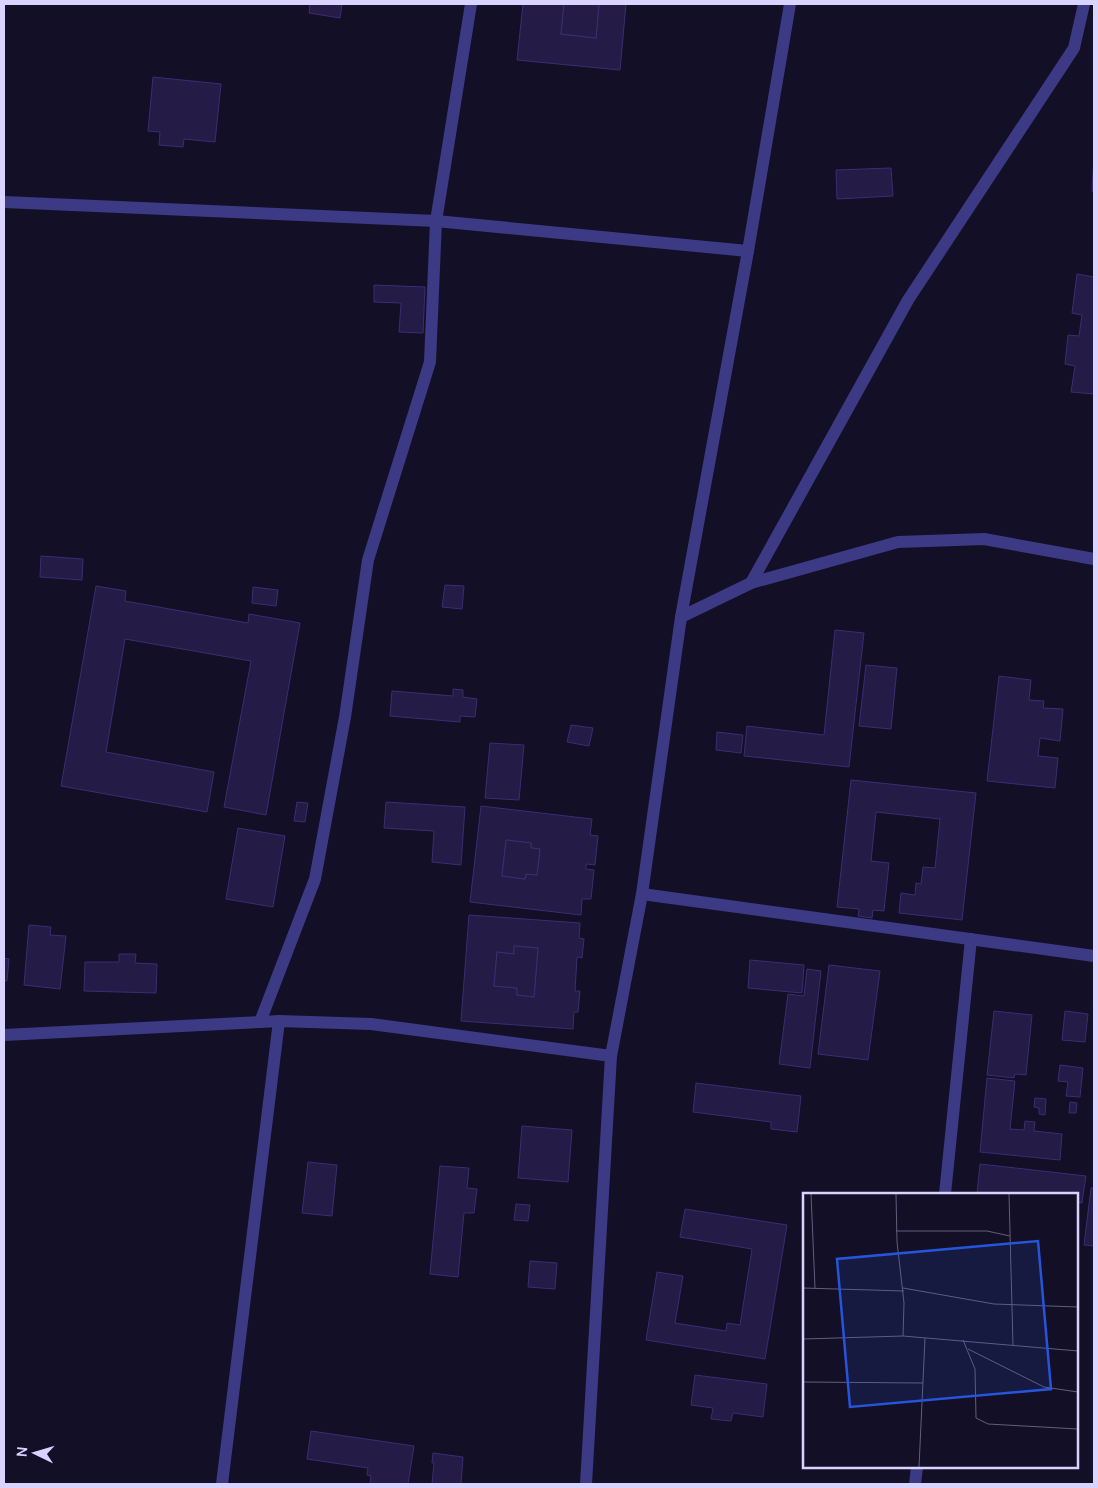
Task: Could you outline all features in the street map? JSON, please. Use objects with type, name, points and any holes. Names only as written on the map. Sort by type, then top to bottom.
[{"type":"street","points":[[260,1022],[315,879],[346,717],[368,560],[430,362],[436,221],[471,4]]},
{"type":"street","points":[[586,1484],[611,1056],[642,894],[681,617],[748,251],[790,4]]},
{"type":"street","points":[[751,583],[908,300],[1074,48],[1084,4]]},
{"type":"street","points":[[4,202],[436,221],[748,251]]},
{"type":"street","points":[[681,617],[751,583],[898,542],[984,539],[1094,559]]},
{"type":"street","points":[[642,894],[1094,956]]},
{"type":"street","points":[[945,1193],[971,939]]},
{"type":"street","points":[[222,1484],[279,1021]]},
{"type":"street","points":[[4,1035],[279,1021],[371,1024],[611,1056]]},
{"type":"street","points":[[915,1484],[917,1468]]},
{"type":"building","points":[[310,4],[342,4],[340,18],[309,13]]},
{"type":"building","points":[[523,4],[564,4],[561,34],[596,38],[599,4],[626,4],[620,70],[517,60]]},
{"type":"building","points":[[564,4],[599,4],[596,38],[561,34]]},
{"type":"building","points":[[153,77],[221,84],[215,142],[184,139],[183,147],[159,145],[160,132],[148,131]]},
{"type":"building","points":[[1094,157],[1094,192],[1092,191]]},
{"type":"building","points":[[891,168],[893,196],[837,199],[836,170]]},
{"type":"building","points":[[1077,274],[1094,277],[1094,394],[1071,392],[1075,366],[1065,364],[1068,335],[1079,336],[1082,315],[1072,313]]},
{"type":"building","points":[[374,285],[425,287],[423,333],[399,332],[401,303],[374,302]]},
{"type":"building","points":[[41,556],[83,559],[82,580],[40,577]]},
{"type":"building","points":[[445,585],[464,586],[462,609],[442,607]]},
{"type":"building","points":[[96,586],[126,591],[125,601],[248,623],[249,614],[300,623],[266,815],[224,807],[251,661],[125,639],[106,752],[214,772],[207,812],[61,786]]},
{"type":"building","points":[[253,587],[278,590],[276,606],[252,603]]},
{"type":"building","points":[[835,630],[864,633],[849,767],[744,756],[747,726],[824,735]]},
{"type":"building","points":[[866,665],[897,668],[891,729],[859,726]]},
{"type":"building","points":[[999,676],[1031,680],[1029,700],[1044,701],[1043,708],[1063,709],[1060,741],[1040,738],[1038,756],[1058,758],[1055,788],[987,781]]},
{"type":"building","points":[[453,689],[463,690],[463,697],[477,699],[475,717],[460,716],[460,722],[390,716],[392,691],[453,696]]},
{"type":"building","points":[[571,725],[593,728],[589,746],[567,742]]},
{"type":"building","points":[[717,732],[743,735],[741,753],[716,750]]},
{"type":"building","points":[[490,743],[524,745],[519,800],[485,798]]},
{"type":"building","points":[[851,780],[976,793],[962,920],[899,913],[901,893],[915,895],[916,883],[921,884],[923,867],[935,868],[940,819],[876,812],[871,861],[889,863],[884,911],[873,910],[872,918],[858,916],[859,909],[837,907]]},
{"type":"building","points":[[297,802],[308,803],[305,822],[294,821]]},
{"type":"building","points":[[386,802],[465,807],[461,865],[432,862],[434,831],[384,828]]},
{"type":"building","points":[[481,806],[592,819],[590,835],[598,836],[595,865],[586,864],[586,869],[594,870],[591,899],[582,899],[581,915],[470,902]],"holes":[[[506,840],[531,843],[531,848],[540,849],[537,875],[526,874],[525,879],[502,876]]]},
{"type":"building","points":[[238,828],[285,836],[273,907],[226,899]]},
{"type":"building","points":[[506,840],[531,843],[531,848],[540,849],[537,875],[526,874],[525,879],[502,876]]},
{"type":"building","points":[[469,915],[580,923],[579,938],[584,939],[582,958],[577,957],[575,991],[580,991],[578,1012],[574,1012],[573,1029],[461,1021]],"holes":[[[514,946],[538,948],[534,997],[517,995],[517,988],[494,986],[497,952],[514,954]]]},
{"type":"building","points":[[29,925],[51,927],[50,935],[66,936],[60,989],[24,985]]},
{"type":"building","points":[[514,946],[538,948],[534,997],[517,995],[517,988],[494,986],[497,952],[514,954]]},
{"type":"building","points":[[119,954],[136,954],[135,963],[157,964],[156,993],[84,991],[85,962],[119,962]]},
{"type":"building","points":[[4,958],[9,959],[7,981],[4,981]]},
{"type":"building","points":[[750,960],[804,965],[802,993],[748,988]]},
{"type":"building","points":[[829,965],[880,971],[868,1060],[818,1054]]},
{"type":"building","points":[[807,969],[821,971],[810,1068],[779,1064],[788,994],[804,996]]},
{"type":"building","points":[[994,1011],[1032,1015],[1026,1075],[1015,1074],[1014,1078],[987,1075]]},
{"type":"building","points":[[1065,1011],[1088,1014],[1085,1042],[1062,1040]]},
{"type":"building","points":[[1060,1065],[1083,1068],[1080,1097],[1066,1096],[1068,1082],[1058,1081]]},
{"type":"building","points":[[987,1078],[1015,1081],[1010,1129],[1024,1130],[1025,1121],[1035,1122],[1034,1131],[1062,1134],[1060,1160],[980,1152]]},
{"type":"building","points":[[696,1083],[801,1096],[797,1132],[771,1129],[771,1122],[693,1112]]},
{"type":"building","points":[[1035,1098],[1046,1099],[1045,1115],[1039,1114],[1039,1108],[1034,1107]]},
{"type":"building","points":[[1070,1102],[1077,1103],[1076,1113],[1069,1113]]},
{"type":"building","points":[[522,1126],[572,1130],[568,1182],[518,1178]]},
{"type":"building","points":[[308,1162],[337,1165],[332,1216],[302,1213]]},
{"type":"building","points":[[980,1164],[1086,1176],[1082,1203],[1078,1202],[1078,1193],[977,1193]]},
{"type":"building","points":[[440,1166],[469,1168],[467,1188],[477,1189],[474,1213],[464,1213],[458,1277],[430,1274]]},
{"type":"building","points":[[1091,1188],[1094,1188],[1094,1246],[1084,1245]]},
{"type":"building","points":[[516,1204],[530,1205],[528,1221],[514,1220]]},
{"type":"building","points":[[685,1209],[787,1225],[765,1359],[646,1340],[657,1272],[683,1276],[675,1323],[726,1331],[727,1323],[740,1325],[752,1249],[680,1237]]},
{"type":"building","points":[[530,1261],[557,1263],[555,1289],[528,1287]]},
{"type":"building","points":[[695,1375],[767,1384],[763,1417],[733,1413],[731,1421],[711,1419],[713,1408],[691,1405]]},
{"type":"building","points":[[311,1431],[414,1446],[408,1484],[370,1484],[371,1476],[367,1475],[368,1468],[307,1459]]},
{"type":"building","points":[[433,1453],[463,1457],[461,1484],[432,1484]]}]
